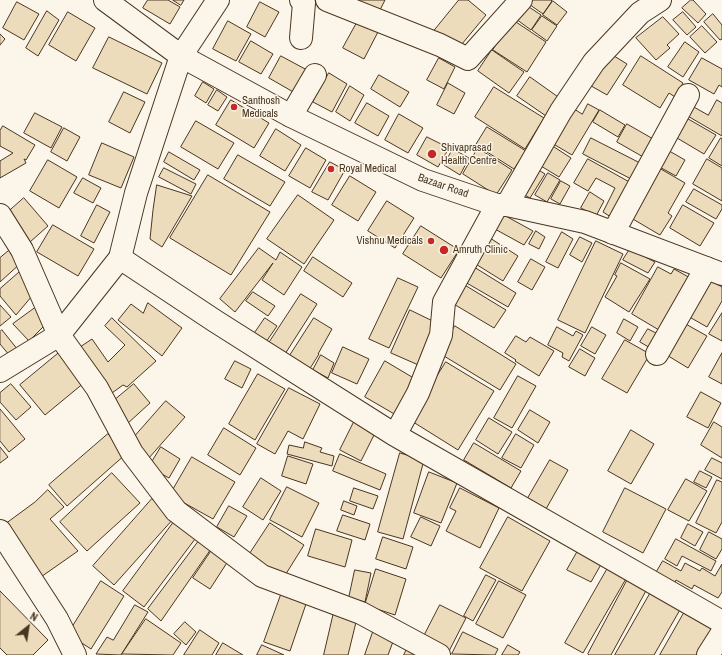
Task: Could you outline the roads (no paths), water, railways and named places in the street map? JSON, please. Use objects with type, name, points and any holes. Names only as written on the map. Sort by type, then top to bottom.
[{"type":"street","name":"Bazaar Road","points":[[105,0],[181,56],[291,116],[423,180],[502,205],[585,222],[714,271]]},
{"type":"street","points":[[0,371],[60,335],[120,258],[136,193],[181,56],[218,0]]},
{"type":"street","points":[[301,38],[304,4],[302,0]]},
{"type":"street","points":[[326,0],[440,45],[468,59],[521,0]]},
{"type":"street","points":[[395,435],[418,393],[441,334],[444,302],[502,205],[561,111],[594,62],[640,13],[660,0]]},
{"type":"street","points":[[291,116],[315,75]]},
{"type":"street","points":[[613,233],[688,95]]},
{"type":"street","points":[[0,215],[22,250],[60,335],[97,388],[132,454],[176,511],[262,576],[361,613],[439,655]]},
{"type":"street","points":[[120,258],[215,321],[395,435],[722,622]]},
{"type":"street","points":[[657,354],[714,271]]},
{"type":"street","points":[[0,531],[57,619],[76,655]]},
{"type":"street","points":[[708,655],[722,633]]},
{"type":"place","name":"Santhosh Medicals","points":[[234,107]]},
{"type":"place","name":"Shivaprasad Health Centre","points":[[432,154]]},
{"type":"place","name":"Royal Medical","points":[[331,169]]},
{"type":"place","name":"Vishnu Medicals","points":[[431,241]]},
{"type":"place","name":"Amruth Clinic","points":[[444,250]]}]
